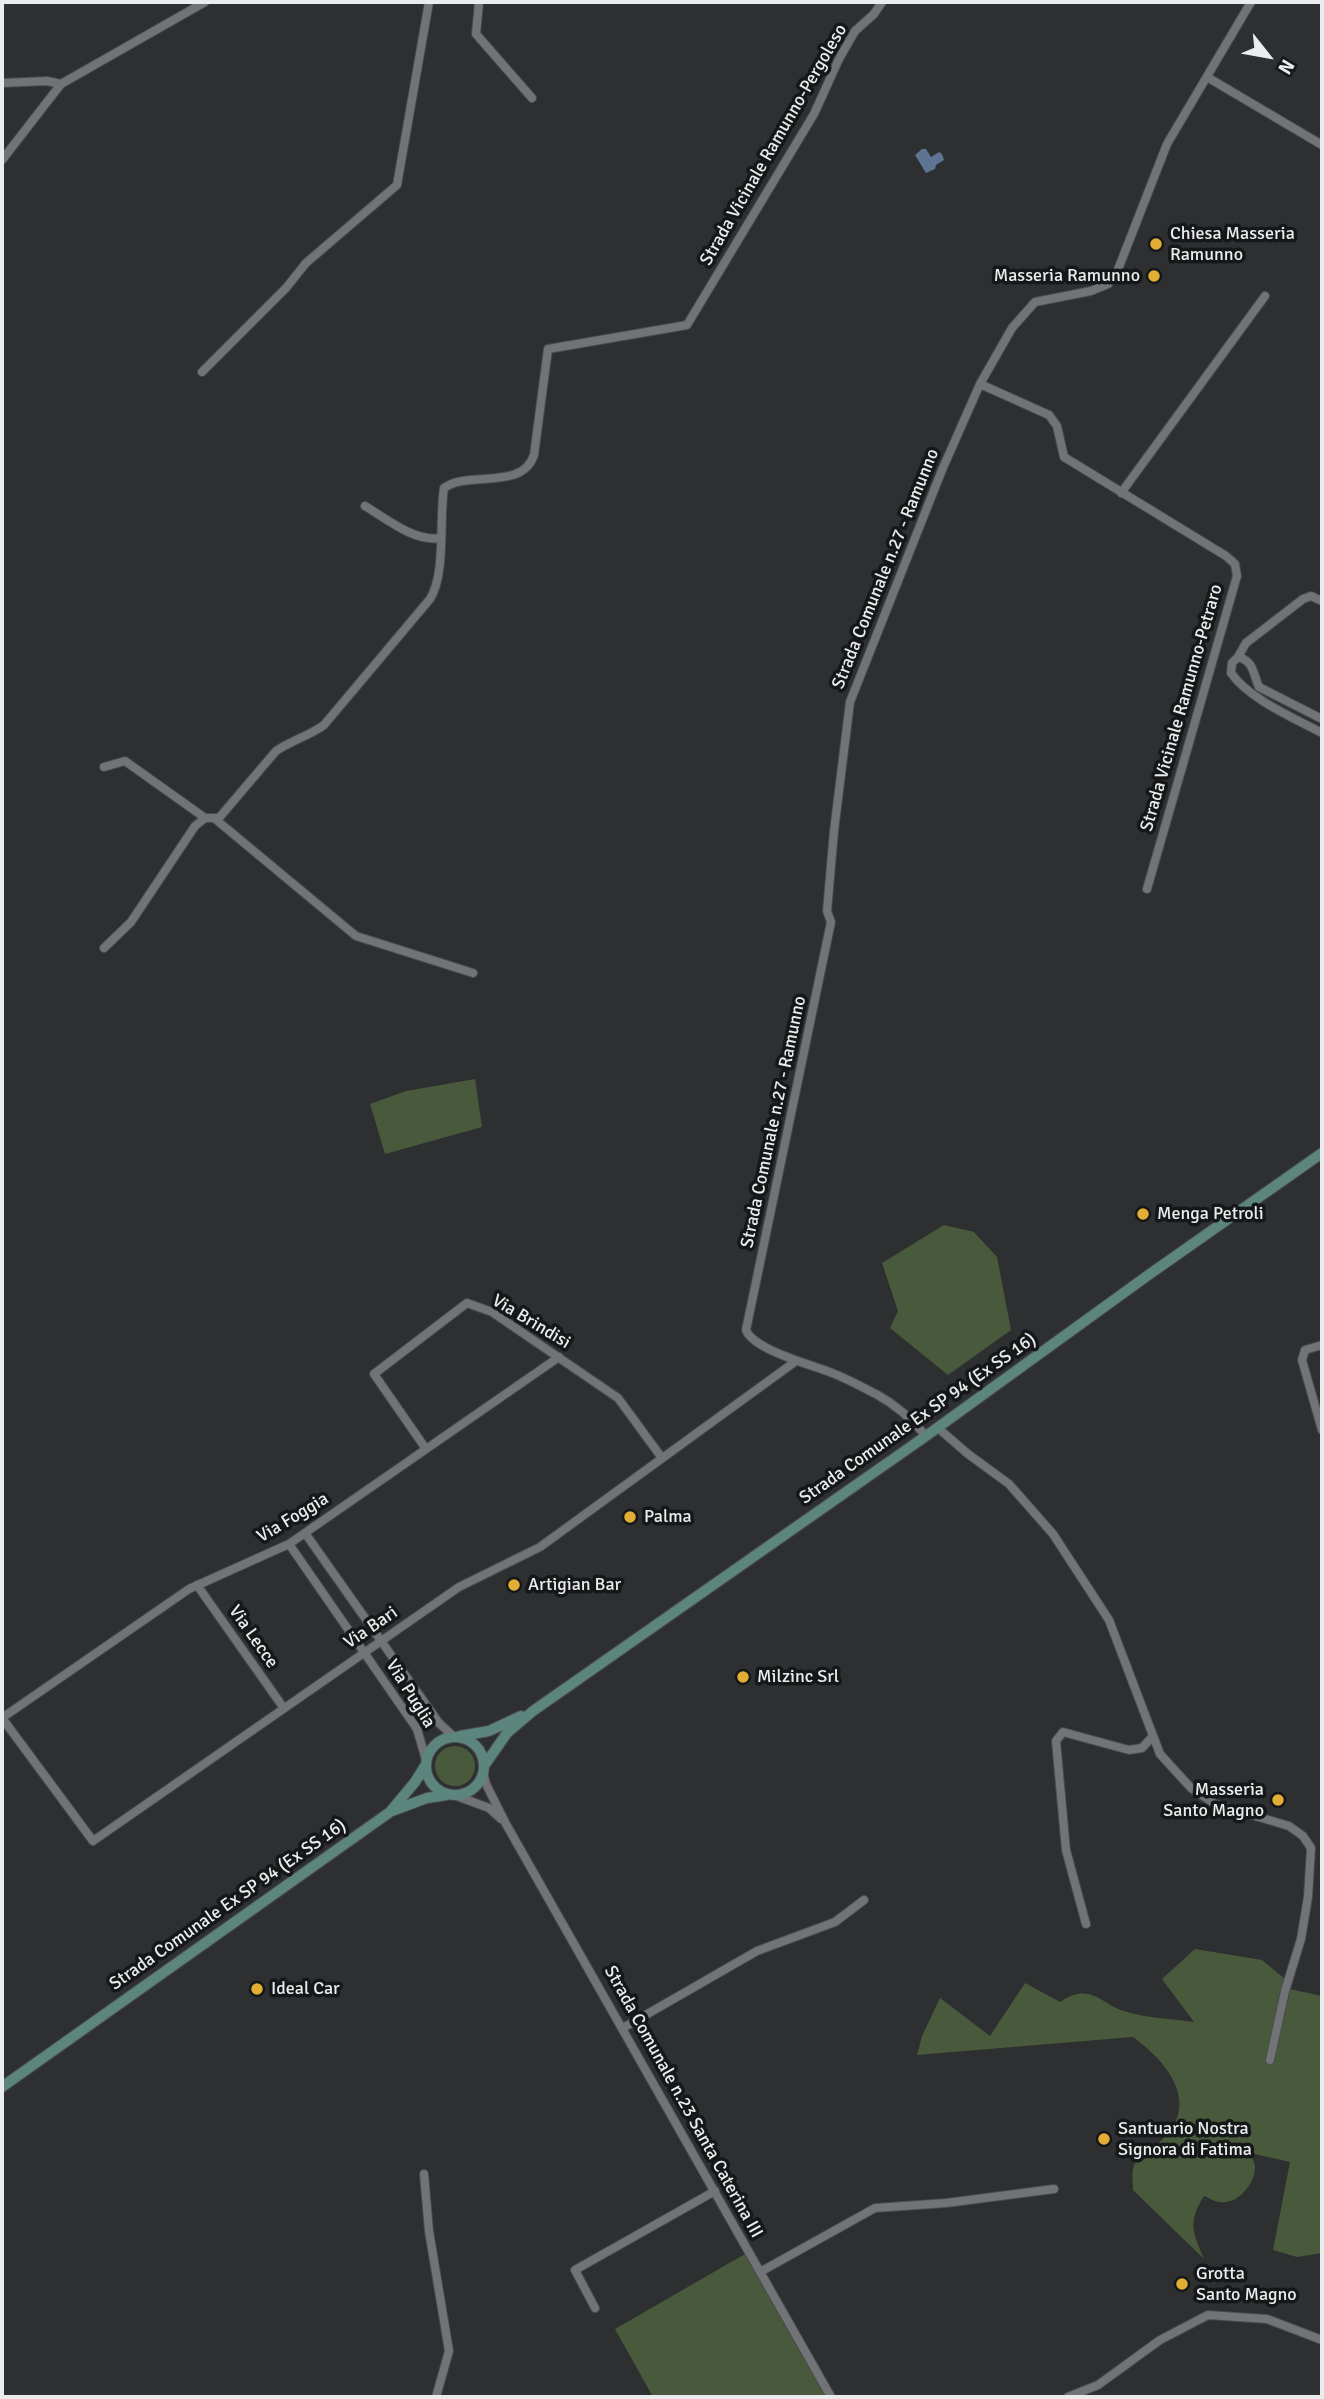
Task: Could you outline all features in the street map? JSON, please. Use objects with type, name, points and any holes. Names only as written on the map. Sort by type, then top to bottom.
[{"type":"main road","name":"Strada Comunale Ex SP 94 (Ex SS 16)","points":[[484,1769],[507,1733],[533,1711],[938,1428],[1322,1153]]},
{"type":"main road","name":"Strada Comunale Ex SP 94 (Ex SS 16)","points":[[456,1737],[489,1731],[533,1711]]},
{"type":"main road","points":[[456,1737],[473,1743],[479,1750],[484,1769],[472,1789],[464,1794],[453,1795],[436,1788],[427,1774],[426,1763],[435,1744],[456,1737]]},
{"type":"main road","name":"Strada Comunale Ex SP 94 (Ex SS 16)","points":[[390,1812],[415,1782],[426,1763]]},
{"type":"main road","name":"Strada Comunale Ex SP 94 (Ex SS 16)","points":[[2,2087],[390,1812],[427,1798],[453,1795]]},
{"type":"street","points":[[2,160],[61,84],[205,2]]},
{"type":"street","points":[[202,372],[278,297],[306,263],[397,185],[429,2]]},
{"type":"street","points":[[479,2],[476,34],[532,98]]},
{"type":"street","name":"Strada Vicinale Ramunno-Pergoleso","points":[[104,948],[131,922],[195,826],[209,818],[219,818],[276,751],[311,734],[324,724],[430,599],[438,580],[444,488],[452,482],[516,475],[530,466],[534,455],[548,349],[687,325],[814,114],[855,31],[874,14],[882,2]]},
{"type":"street","name":"Strada Comunale n.27 - Ramunno","points":[[796,1361],[753,1340],[746,1330],[831,922],[827,911],[850,702],[979,384],[1012,328],[1035,302],[1091,291],[1108,284],[1117,272],[1167,144],[1251,2]]},
{"type":"street","points":[[1207,77],[1322,145]]},
{"type":"street","points":[[2,83],[47,81],[61,84]]},
{"type":"street","points":[[1121,493],[1265,296]]},
{"type":"street","name":"Strada Vicinale Ramunno-Petraro","points":[[979,384],[1049,415],[1057,426],[1064,457],[1235,564],[1237,576],[1147,889]]},
{"type":"street","points":[[365,506],[416,536],[429,540],[440,538]]},
{"type":"street","points":[[1322,601],[1311,596],[1303,599],[1246,643],[1232,663],[1231,673],[1236,680],[1266,702],[1322,733]]},
{"type":"street","points":[[1238,657],[1245,659],[1252,666],[1259,687],[1322,719]]},
{"type":"street","points":[[104,767],[125,761],[209,818],[356,936],[473,973]]},
{"type":"street","name":"Via Brindisi","points":[[426,1449],[374,1374],[467,1303],[492,1312],[618,1398],[662,1458]]},
{"type":"street","points":[[1322,1345],[1305,1350],[1302,1360],[1322,1430]]},
{"type":"street","name":"Via Foggia","points":[[2,1718],[189,1589],[289,1544],[559,1357]]},
{"type":"street","points":[[796,1361],[828,1371],[880,1396],[914,1420],[926,1436]]},
{"type":"street","name":"Via Bari","points":[[2,1718],[93,1841],[363,1651],[459,1587],[540,1547],[796,1361]]},
{"type":"street","points":[[938,1428],[1009,1484],[1053,1534],[1109,1620],[1160,1755],[1191,1788],[1215,1804],[1289,1826],[1303,1836],[1311,1848],[1308,1897],[1301,1939],[1285,1991],[1270,2060]]},
{"type":"street","name":"Via Puglia","points":[[305,1533],[439,1723],[456,1737]]},
{"type":"street","name":"Via Puglia","points":[[289,1544],[417,1729],[426,1763]]},
{"type":"street","name":"Via Lecce","points":[[197,1585],[284,1707]]},
{"type":"street","points":[[1086,1924],[1066,1850],[1056,1741],[1063,1732],[1129,1750],[1142,1748],[1153,1736]]},
{"type":"street","name":"Strada Comunale n.23 Santa Caterina III","points":[[484,1769],[486,1784],[506,1824],[831,2397]]},
{"type":"street","points":[[453,1795],[489,1808],[506,1824]]},
{"type":"street","points":[[623,2028],[757,1951],[835,1922],[864,1900]]},
{"type":"street","points":[[424,2174],[429,2231],[449,2351],[436,2397]]},
{"type":"street","points":[[761,2273],[875,2208],[946,2203],[1054,2189]]},
{"type":"street","points":[[595,2308],[575,2270],[715,2191]]},
{"type":"street","points":[[1068,2397],[1098,2385],[1160,2340],[1208,2315],[1267,2319],[1322,2340]]},
{"type":"green space","points":[[475,1079],[482,1127],[385,1154],[370,1104],[406,1091]]},
{"type":"green space","points":[[944,1225],[974,1232],[997,1257],[1011,1330],[948,1375],[890,1328],[898,1311],[882,1263]]},
{"type":"green space","points":[[455,1746],[469,1752],[475,1766],[469,1780],[455,1786],[441,1780],[435,1766],[441,1752]]},
{"type":"green space","points":[[1195,1949],[1262,1960],[1286,1980],[1285,1988],[1322,1996],[1322,2253],[1297,2257],[1273,2250],[1290,2162],[1250,2153],[1255,2169],[1252,2181],[1244,2193],[1226,2202],[1204,2196],[1195,2213],[1194,2228],[1204,2259],[1133,2190],[1135,2163],[1163,2139],[1174,2125],[1179,2111],[1179,2097],[1167,2070],[1133,2037],[917,2055],[922,2036],[940,1998],[990,2036],[1025,1983],[1060,2002],[1071,1996],[1088,1994],[1127,2012],[1194,2022],[1162,1979]]},
{"type":"green space","points":[[745,2254],[830,2397],[653,2397],[615,2329]]},
{"type":"water","points":[[926,149],[931,157],[939,152],[944,160],[926,173],[915,155]]},
{"type":"place","name":"Chiesa Masseria Ramunno","points":[[1156,244]]},
{"type":"place","name":"Masseria Ramunno","points":[[1154,276]]},
{"type":"place","name":"Menga Petroli","points":[[1143,1214]]},
{"type":"place","name":"Palma","points":[[630,1517]]},
{"type":"place","name":"Artigian Bar","points":[[514,1585]]},
{"type":"place","name":"Milzinc Srl","points":[[743,1677]]},
{"type":"place","name":"Masseria Santo Magno","points":[[1278,1800]]},
{"type":"place","name":"Ideal Car","points":[[257,1989]]},
{"type":"place","name":"Santuario Nostra Signora di Fatima","points":[[1104,2139]]},
{"type":"place","name":"Grotta Santo Magno","points":[[1182,2284]]}]
